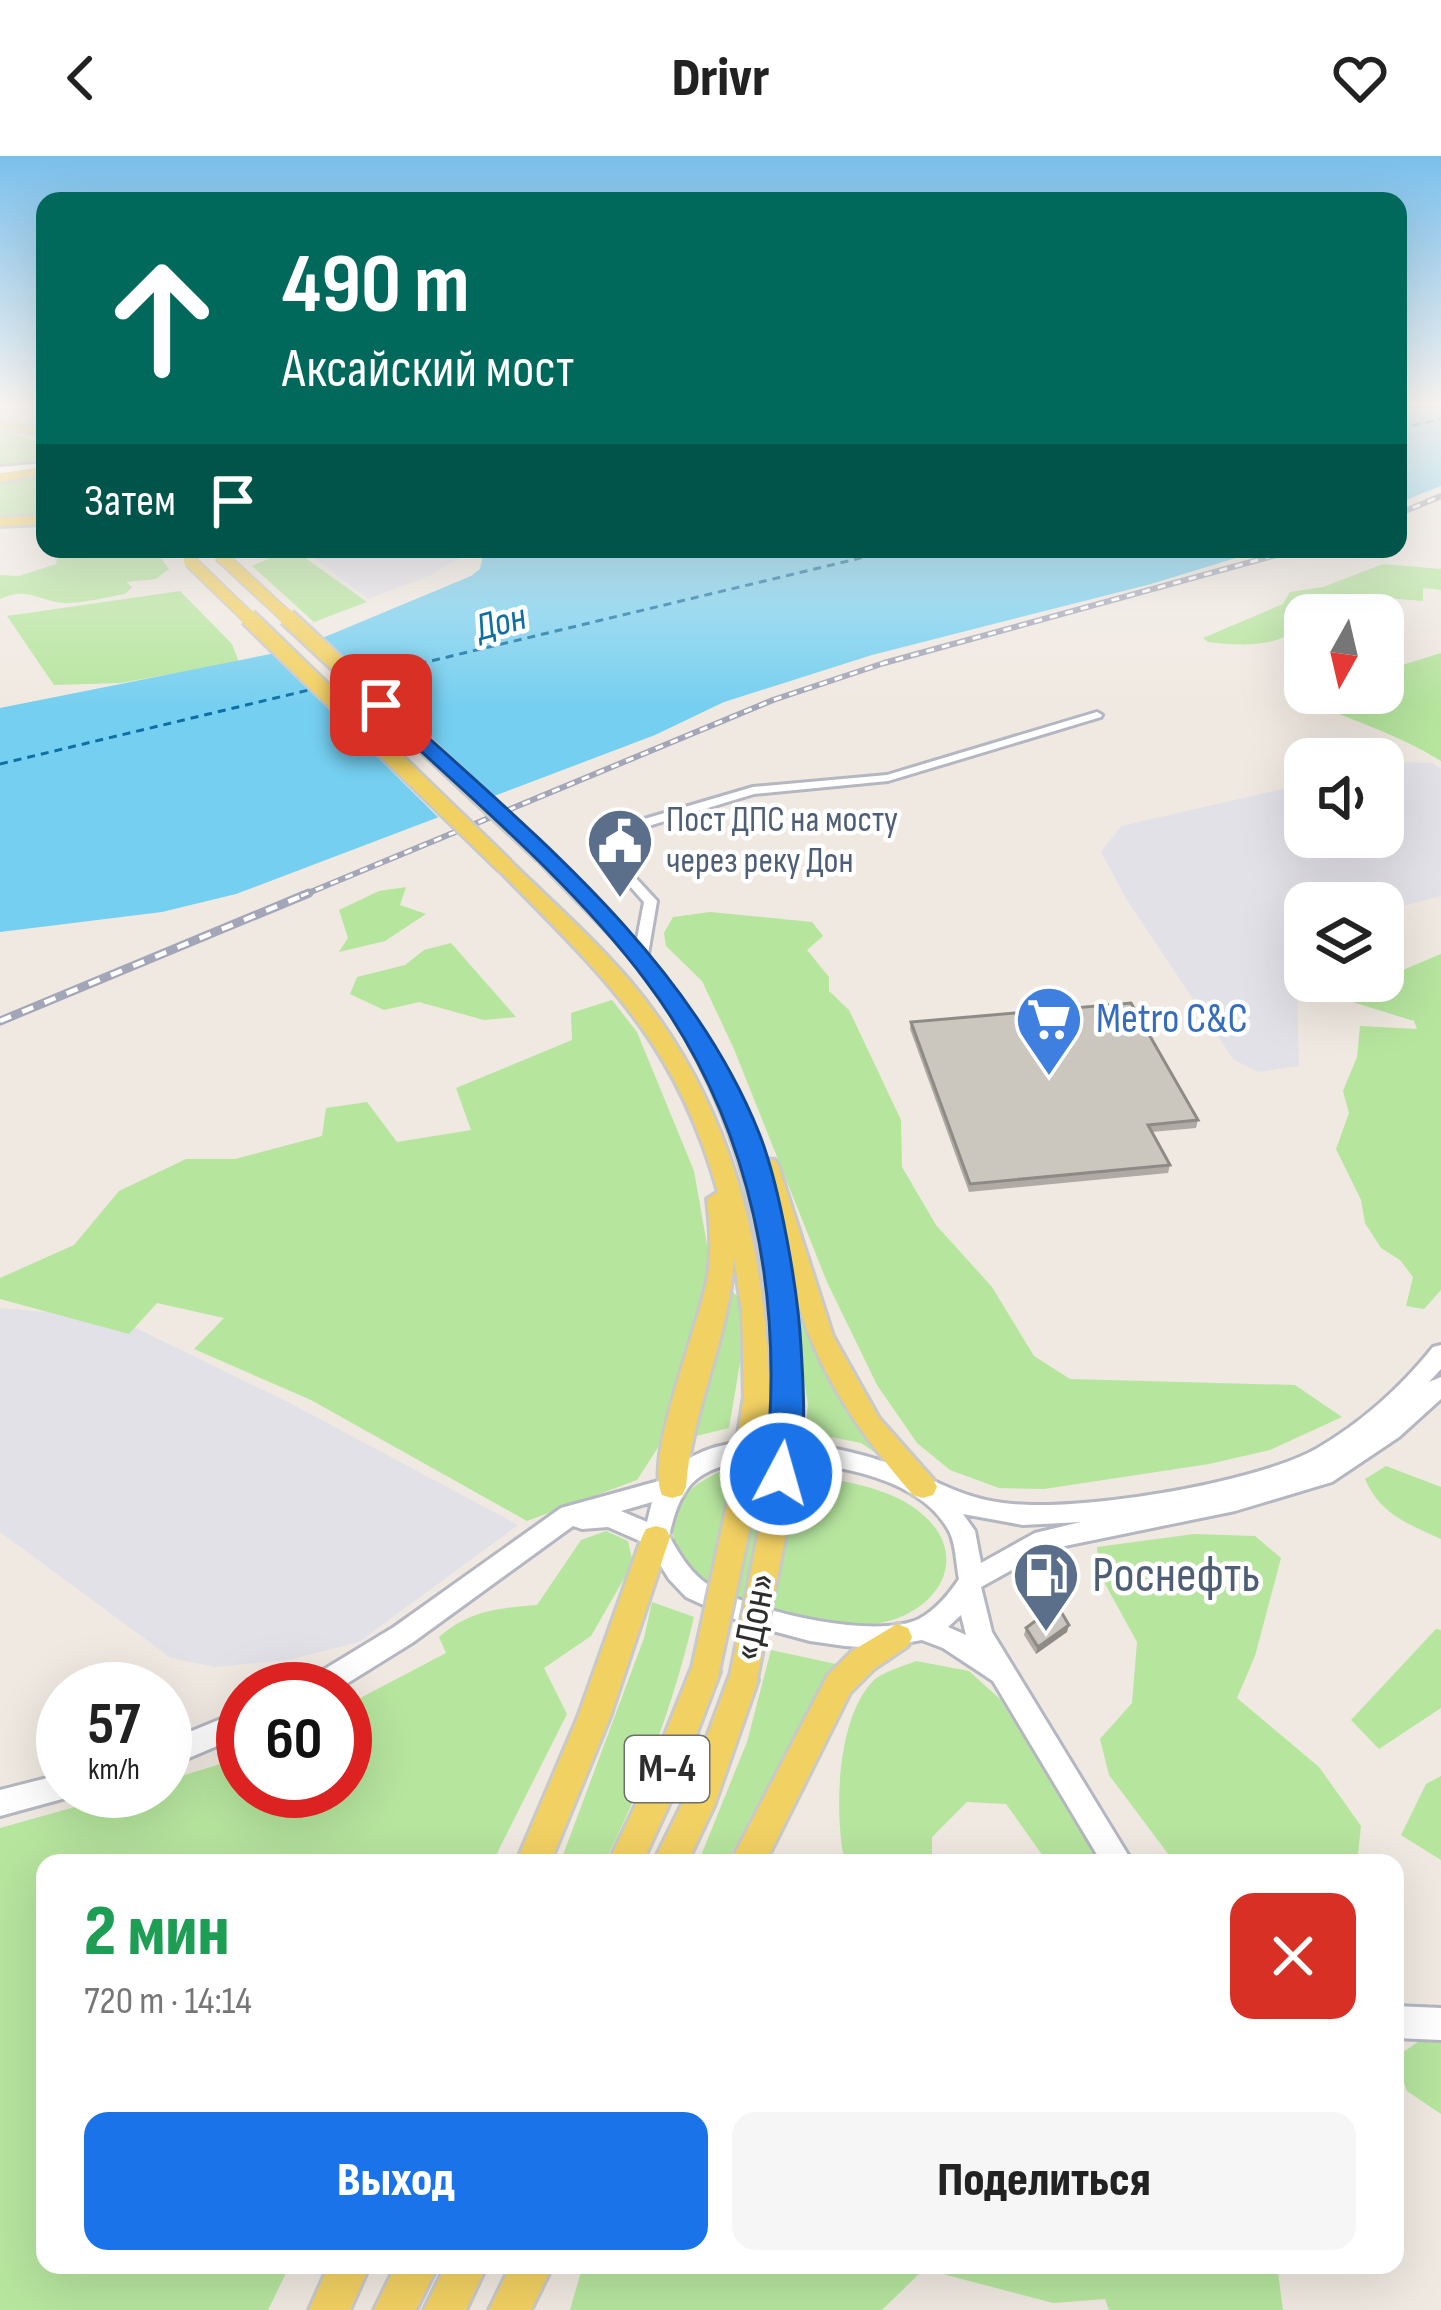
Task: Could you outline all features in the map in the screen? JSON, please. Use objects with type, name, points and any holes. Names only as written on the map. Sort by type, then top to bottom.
[{"type":"main road","points":[[0,524],[36,523]]},
{"type":"main road","name":"«Дон»","points":[[187,558],[622,985],[688,1078],[703,1120],[745,1251],[754,1303],[757,1400],[741,1504],[705,1672],[629,1854]]},
{"type":"main road","name":"«Дон»","points":[[222,558],[543,855],[640,960],[716,1071],[747,1136],[784,1302],[789,1403],[777,1509],[743,1680],[698,1806],[674,1854]]},
{"type":"main road","points":[[672,1487],[672,1453],[718,1293],[723,1247],[721,1210],[703,1120]]},
{"type":"main road","points":[[747,1136],[762,1152],[820,1336],[869,1425],[962,1531],[979,1635],[1113,1854]]},
{"type":"main road","points":[[536,1854],[594,1717],[656,1538],[663,1498],[700,1461],[728,1452],[773,1450],[849,1462],[985,1510],[1028,1516],[1132,1504],[1271,1476],[1312,1462],[1375,1418],[1441,1353]]},
{"type":"main road","points":[[752,1854],[839,1684],[863,1660],[909,1633],[970,1584],[1044,1540],[1234,1501],[1323,1475],[1391,1431],[1441,1385]]},
{"type":"main road","points":[[359,1662],[542,1532],[592,1507],[672,1487]]},
{"type":"main road","points":[[542,1532],[589,1517],[610,1517],[656,1538],[676,1570],[697,1590],[746,1614],[854,1635],[909,1633],[978,1655],[1008,1682]]},
{"type":"main road","points":[[0,1803],[36,1794]]},
{"type":"main road","points":[[1404,2022],[1441,2024]]},
{"type":"main road","points":[[329,2310],[346,2274]]},
{"type":"main road","points":[[394,2310],[413,2274]]},
{"type":"main road","points":[[444,2310],[462,2274]]},
{"type":"main road","points":[[509,2310],[528,2274]]},
{"type":"street","points":[[640,960],[651,901],[603,850],[611,837],[753,790],[888,778],[1097,715]]},
{"type":"shaded area","points":[[315,558],[460,558],[431,575],[368,599]]},
{"type":"shaded area","points":[[1404,762],[1432,763],[1441,769],[1441,896],[1404,906],[1404,882],[1284,882],[1284,1002],[1297,1002],[1299,1066],[1258,1072],[1233,1059],[1127,900],[1101,852],[1121,826],[1284,789],[1284,858],[1404,858]]},
{"type":"shaded area","points":[[0,1308],[115,1318],[292,1404],[518,1525],[359,1642],[288,1660],[216,1662],[215,1667],[171,1658],[0,1532]]},
{"type":"green space","points":[[0,507],[36,507],[36,519],[0,520]]},
{"type":"green space","points":[[57,558],[161,558],[169,569],[156,579],[126,582],[132,587],[125,594],[90,601],[64,603],[22,594],[0,599],[0,575],[19,576],[56,564]]},
{"type":"green space","points":[[270,558],[305,558],[367,602],[314,622],[252,566]]},
{"type":"green space","points":[[1383,564],[1441,569],[1441,590],[1423,588],[1423,601],[1404,599],[1404,594],[1289,594],[1323,587]]},
{"type":"green space","points":[[180,591],[232,644],[239,662],[120,683],[54,685],[7,616]]},
{"type":"green space","points":[[1283,604],[1283,638],[1234,644],[1203,638]]},
{"type":"green space","points":[[1441,653],[1441,761],[1404,738],[1341,714],[1404,714],[1404,664]]},
{"type":"green space","points":[[406,887],[400,905],[426,914],[385,941],[339,952],[348,938],[339,910],[379,891]]},
{"type":"green space","points":[[710,912],[812,922],[823,936],[807,950],[829,977],[829,991],[849,1010],[901,1120],[902,1167],[936,1225],[992,1287],[1034,1356],[1070,1379],[1295,1385],[1342,1417],[1270,1450],[1044,1489],[999,1488],[950,1470],[917,1443],[877,1385],[827,1282],[702,981],[666,946],[664,933],[673,917]]},
{"type":"green space","points":[[451,943],[516,1017],[484,1020],[419,1002],[384,1010],[350,994],[357,977],[405,965],[424,950]]},
{"type":"green space","points":[[1441,954],[1441,1290],[1424,1309],[1406,1306],[1413,1277],[1400,1260],[1381,1248],[1365,1223],[1361,1200],[1336,1149],[1349,1113],[1343,1091],[1357,1057],[1360,1026],[1417,1029],[1414,1021],[1352,1002],[1404,1002],[1404,970]]},
{"type":"green space","points":[[612,1000],[637,1032],[694,1171],[709,1256],[700,1332],[668,1432],[637,1480],[527,1521],[311,1400],[194,1349],[224,1318],[157,1303],[129,1334],[0,1299],[0,1278],[74,1245],[119,1191],[186,1159],[235,1159],[322,1136],[326,1108],[367,1102],[397,1142],[471,1130],[456,1088],[572,1040],[571,1013]]},
{"type":"green space","points":[[793,1275],[821,1353],[876,1453],[861,1443],[831,1437],[821,1444],[805,1442],[808,1404],[788,1279]]},
{"type":"green space","points":[[732,1291],[739,1298],[740,1363],[729,1428],[688,1438]]},
{"type":"green space","points":[[1386,1466],[1441,1487],[1441,1539],[1396,1516],[1371,1491],[1365,1479]]},
{"type":"green space","points":[[722,1471],[819,1477],[891,1495],[932,1524],[944,1544],[946,1564],[940,1583],[928,1600],[909,1613],[859,1625],[781,1616],[722,1598],[705,1588],[690,1570],[674,1539],[673,1524],[682,1499],[692,1488]]},
{"type":"green space","points":[[606,1531],[628,1541],[633,1563],[591,1636],[544,1668],[567,1714],[497,1854],[36,1854],[36,2274],[286,2274],[268,2310],[0,2310],[0,1828],[36,1818],[192,1818],[192,1773],[216,1765],[216,1818],[372,1818],[372,1692],[446,1653],[439,1637],[461,1621],[537,1605],[581,1540]]},
{"type":"green space","points":[[1194,1534],[1255,1536],[1281,1558],[1255,1656],[1237,1698],[1319,1767],[1361,1826],[1358,1854],[1168,1854],[1109,1775],[1100,1739],[1132,1703],[1137,1642],[1098,1571],[1097,1547]]},
{"type":"green space","points":[[652,1602],[694,1617],[656,1742],[608,1854],[563,1854],[644,1638]]},
{"type":"green space","points":[[1436,1629],[1441,1630],[1441,1708],[1379,1749],[1351,1720]]},
{"type":"green space","points":[[771,1650],[836,1664],[731,1854],[702,1854],[747,1742]]},
{"type":"green space","points":[[916,1661],[969,1671],[1000,1699],[1096,1854],[1042,1854],[1006,1804],[967,1802],[932,1837],[932,1854],[844,1854],[839,1794],[845,1743],[861,1698],[887,1672]]},
{"type":"green space","points":[[1441,1776],[1441,1860],[1401,1835],[1426,1784]]},
{"type":"green space","points":[[1429,2034],[1441,2035],[1441,2114],[1407,2091],[1404,2052]]},
{"type":"green space","points":[[580,2274],[919,2274],[882,2310],[570,2310]]},
{"type":"green space","points":[[943,2274],[1278,2274],[1283,2310],[1109,2310],[1105,2299],[1053,2303]]},
{"type":"water","name":"Дон","points":[[482,558],[1236,558],[872,655],[724,702],[655,735],[236,894],[162,912],[0,932],[0,708],[296,649],[480,569]]},
{"type":"pier","points":[[319,636],[498,802],[442,821],[269,650]]},
{"type":"building","name":"Metro C&C","points":[[1131,1003],[1198,1120],[1148,1125],[1170,1165],[970,1184],[911,1022]]},
{"type":"building","name":"Роснефть","points":[[1057,1605],[1069,1625],[1038,1647],[1026,1628]]},
{"type":"ferry route","points":[[364,677],[860,558]]},
{"type":"ferry route","points":[[0,764],[313,689]]},
{"type":"railway","points":[[1407,510],[1416,507]]},
{"type":"railway","points":[[301,896],[773,700],[884,663],[1265,558]]},
{"type":"railway","points":[[0,1021],[309,893]]},
{"type":"place","name":"Пост ДПС на мосту через реку Дон","points":[[620,900]]},
{"type":"place","name":"Metro C&C","points":[[1049,1078]]},
{"type":"place","name":"Роснефть","points":[[1046,1634]]},
{"type":"route","points":[[381,705],[543,855],[655,976],[716,1071],[747,1136],[784,1302],[789,1403],[781,1474]]}]
